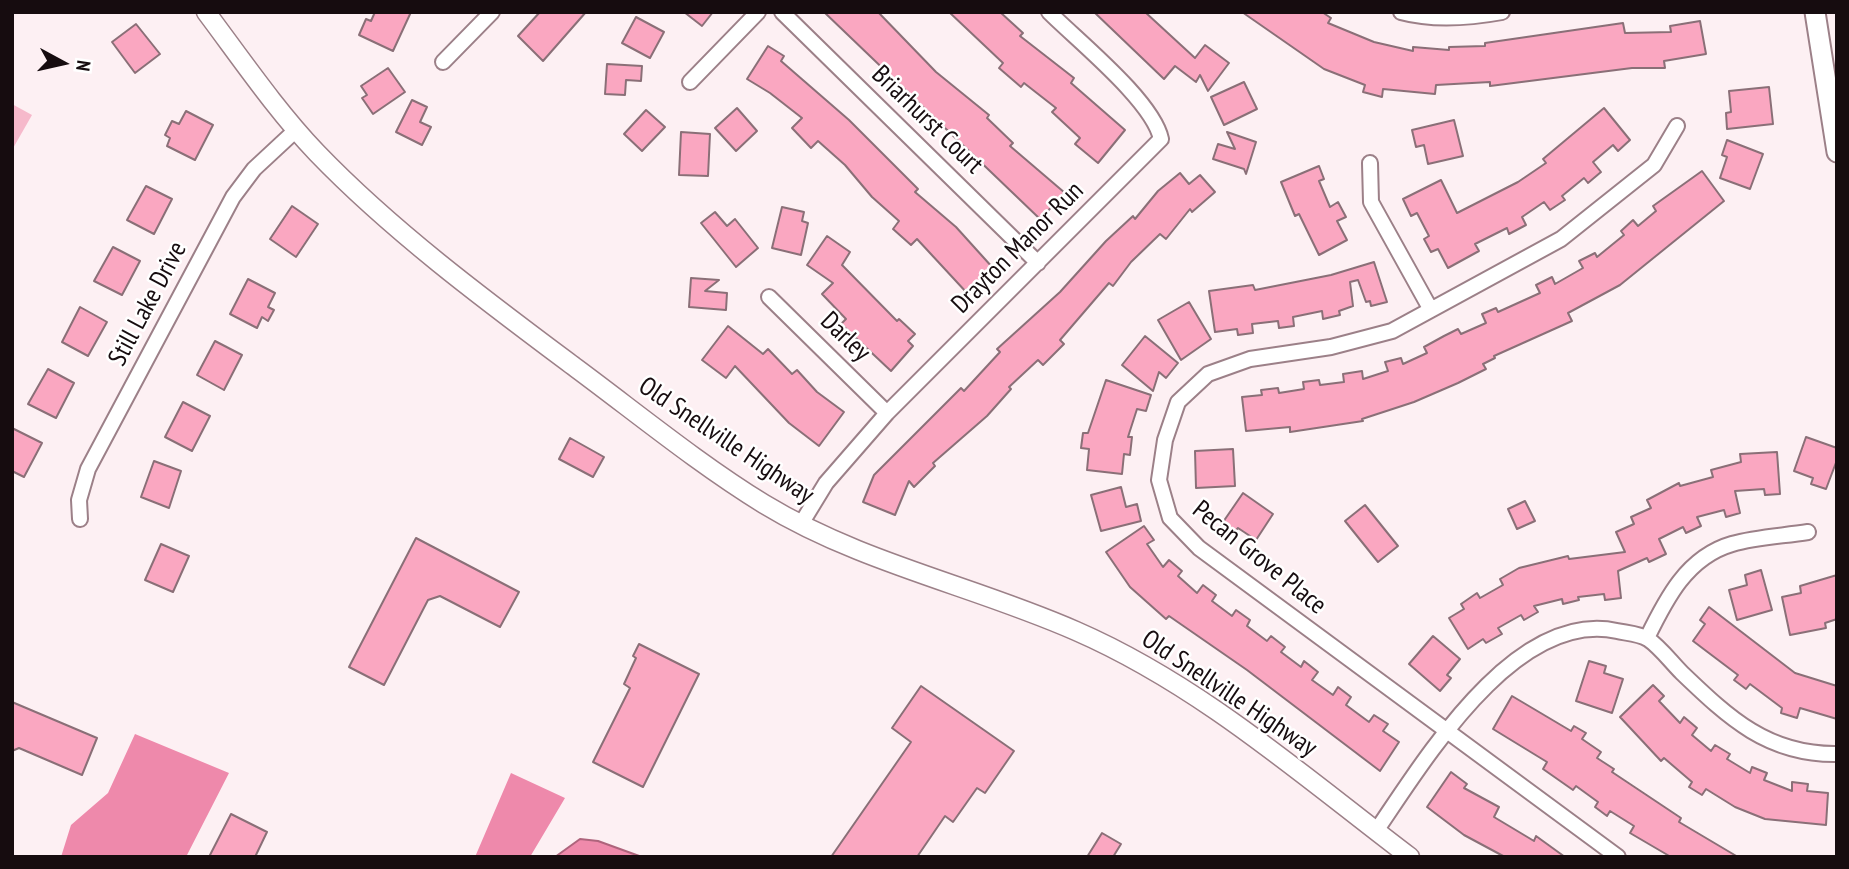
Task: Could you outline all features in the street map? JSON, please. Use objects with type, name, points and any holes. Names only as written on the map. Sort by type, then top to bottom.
[{"type":"main road","points":[[1815,12],[1837,152]]},
{"type":"street","name":"Old Snellville Highway","points":[[206,12],[296,130],[342,178],[458,279],[673,441],[764,504],[801,524],[885,561],[1075,630],[1154,670],[1243,729],[1410,857]]},
{"type":"street","points":[[443,62],[492,12]]},
{"type":"street","points":[[690,82],[758,12]]},
{"type":"street","name":"Briarhurst Court","points":[[782,12],[1038,263]]},
{"type":"street","name":"Drayton Manor Run","points":[[801,524],[826,483],[887,413],[1161,139],[1158,126],[1145,107],[1049,12]]},
{"type":"street","points":[[1401,12],[1421,17],[1478,16],[1502,12]]},
{"type":"street","name":"Pecan Grove Place","points":[[1618,857],[1199,548],[1170,518],[1159,480],[1165,440],[1178,402],[1208,374],[1250,359],[1331,347],[1392,331],[1561,239],[1654,165],[1677,125]]},
{"type":"street","name":"Still Lake Drive","points":[[80,519],[79,500],[88,470],[233,197],[254,169],[296,130]]},
{"type":"street","points":[[1370,163],[1371,202],[1431,310]]},
{"type":"street","name":"Darley","points":[[769,297],[887,413]]},
{"type":"street","points":[[1647,638],[1666,599],[1693,564],[1731,544],[1808,532]]},
{"type":"street","points":[[1376,831],[1445,730],[1506,666],[1560,635],[1604,628],[1647,638],[1723,713],[1765,741],[1816,754],[1837,754]]},
{"type":"shaded area","points":[[12,104],[32,115],[12,150]]},
{"type":"shaded area","points":[[135,734],[229,773],[186,857],[61,857],[71,825],[108,793]]},
{"type":"shaded area","points":[[511,773],[565,798],[530,857],[475,857]]},
{"type":"shaded area","points":[[580,839],[598,841],[642,857],[555,857]]},
{"type":"building","points":[[375,12],[411,12],[393,51],[359,35],[366,19],[371,21]]},
{"type":"building","points":[[540,12],[586,12],[543,61],[518,36]]},
{"type":"building","points":[[684,12],[713,12],[702,26]]},
{"type":"building","points":[[824,12],[878,12],[936,72],[989,115],[987,118],[1013,143],[1010,146],[1065,193],[1040,219]]},
{"type":"building","points":[[949,12],[1000,12],[1023,33],[1020,36],[1074,78],[1071,83],[1125,130],[1098,163],[1075,144],[1080,138],[1052,112],[1056,108],[1024,83],[1021,87],[999,68],[1003,63]]},
{"type":"building","points":[[1094,12],[1145,12],[1195,58],[1205,45],[1229,63],[1208,91],[1200,75],[1196,82],[1175,66],[1164,79]]},
{"type":"building","points":[[1242,12],[1322,12],[1331,18],[1328,23],[1374,42],[1413,51],[1413,47],[1449,50],[1449,47],[1485,46],[1485,43],[1623,23],[1625,33],[1671,32],[1670,26],[1700,21],[1706,54],[1664,61],[1665,68],[1632,68],[1490,86],[1490,82],[1436,85],[1435,94],[1383,89],[1382,97],[1363,92],[1365,85],[1324,69]]},
{"type":"building","points":[[636,17],[664,32],[650,58],[622,43]]},
{"type":"building","points":[[136,24],[160,54],[135,73],[112,42]]},
{"type":"building","points":[[768,46],[784,56],[781,61],[849,120],[918,189],[915,192],[956,227],[993,268],[967,293],[917,239],[911,245],[893,229],[899,221],[872,197],[845,165],[818,141],[811,148],[792,128],[802,118],[747,79]]},
{"type":"building","points":[[607,64],[642,66],[641,81],[626,80],[625,95],[605,94]]},
{"type":"building","points":[[388,68],[405,92],[373,114],[362,98],[367,95],[361,86]]},
{"type":"building","points":[[1244,82],[1257,109],[1224,125],[1211,97]]},
{"type":"building","points":[[1769,87],[1773,124],[1727,129],[1726,113],[1731,112],[1729,91]]},
{"type":"building","points":[[412,100],[427,107],[420,122],[431,127],[422,145],[396,132]]},
{"type":"building","points":[[737,108],[757,131],[736,151],[715,128]]},
{"type":"building","points":[[1604,108],[1630,140],[1618,151],[1613,145],[1593,162],[1601,172],[1588,183],[1584,178],[1562,196],[1565,200],[1550,210],[1544,202],[1522,217],[1526,225],[1509,234],[1507,228],[1475,244],[1479,251],[1448,268],[1438,249],[1431,252],[1424,239],[1429,236],[1417,213],[1411,216],[1403,199],[1441,180],[1457,213],[1518,182],[1546,163],[1543,159]]},
{"type":"building","points":[[646,110],[665,127],[642,151],[624,134]]},
{"type":"building","points":[[186,111],[213,125],[195,160],[167,146],[170,138],[165,135],[172,121],[179,124]]},
{"type":"building","points":[[1454,120],[1463,156],[1428,164],[1424,145],[1416,147],[1412,130]]},
{"type":"building","points":[[681,132],[710,134],[708,176],[679,175]]},
{"type":"building","points":[[1227,132],[1256,142],[1246,174],[1244,169],[1213,159],[1218,144],[1235,149]]},
{"type":"building","points":[[1727,140],[1763,154],[1750,189],[1720,178],[1727,157],[1722,155]]},
{"type":"building","points":[[1319,166],[1324,179],[1319,181],[1330,207],[1338,202],[1346,217],[1337,221],[1347,240],[1319,255],[1299,214],[1295,216],[1281,182]]},
{"type":"building","points":[[1702,171],[1724,201],[1620,285],[1568,313],[1572,321],[1494,356],[1495,358],[1483,364],[1486,369],[1458,383],[1414,402],[1362,419],[1363,421],[1290,432],[1290,427],[1246,431],[1242,397],[1262,395],[1261,390],[1278,388],[1279,393],[1304,389],[1303,382],[1319,380],[1320,385],[1344,382],[1343,374],[1362,371],[1363,379],[1388,371],[1385,362],[1401,358],[1403,364],[1427,353],[1424,347],[1444,336],[1458,329],[1461,334],[1486,323],[1482,314],[1496,308],[1498,312],[1540,293],[1536,285],[1552,277],[1555,284],[1583,268],[1579,261],[1595,253],[1597,257],[1624,235],[1621,231],[1633,220],[1638,226],[1656,211],[1653,206]]},
{"type":"building","points":[[1180,173],[1189,184],[1200,175],[1215,192],[1192,212],[1190,209],[1166,239],[1160,234],[1131,262],[1113,286],[1109,283],[1060,340],[1064,344],[1043,365],[1038,360],[1009,387],[1011,389],[987,416],[933,463],[935,466],[914,487],[909,481],[895,515],[863,502],[874,475],[961,388],[964,391],[1000,352],[997,349],[1060,292],[1106,241],[1133,216],[1135,219],[1158,191]]},
{"type":"building","points":[[146,186],[172,199],[154,234],[127,220]]},
{"type":"building","points":[[292,206],[318,224],[296,257],[270,239]]},
{"type":"building","points":[[782,207],[804,212],[802,221],[808,223],[801,255],[772,248]]},
{"type":"building","points":[[715,212],[727,226],[735,219],[758,248],[736,267],[701,223]]},
{"type":"building","points":[[827,236],[850,252],[842,265],[897,321],[899,319],[915,334],[908,341],[913,346],[891,371],[841,324],[846,319],[822,294],[833,283],[807,265]]},
{"type":"building","points":[[113,247],[140,261],[122,295],[94,281]]},
{"type":"building","points":[[1374,262],[1387,302],[1371,306],[1370,301],[1366,302],[1358,280],[1350,282],[1353,306],[1339,311],[1340,315],[1323,319],[1322,311],[1293,317],[1294,326],[1279,328],[1278,321],[1252,324],[1253,333],[1238,335],[1237,329],[1215,332],[1209,291],[1253,285],[1255,290],[1331,275]]},
{"type":"building","points":[[691,278],[719,280],[705,291],[727,293],[726,310],[689,307]]},
{"type":"building","points":[[248,279],[275,293],[268,307],[274,310],[268,321],[262,317],[257,328],[230,314]]},
{"type":"building","points":[[1189,302],[1211,339],[1181,360],[1158,320]]},
{"type":"building","points":[[80,307],[107,322],[88,356],[62,342]]},
{"type":"building","points":[[728,326],[763,354],[768,349],[792,374],[797,370],[817,392],[844,412],[819,446],[789,423],[735,366],[726,378],[702,360]]},
{"type":"building","points":[[1145,336],[1178,363],[1166,378],[1159,372],[1153,391],[1122,365]]},
{"type":"building","points":[[215,341],[242,355],[224,390],[197,375]]},
{"type":"building","points":[[48,369],[74,383],[56,418],[28,404]]},
{"type":"building","points":[[1106,380],[1151,395],[1146,411],[1137,409],[1128,437],[1132,437],[1130,455],[1124,454],[1122,474],[1087,470],[1089,449],[1081,448],[1083,433],[1088,433]]},
{"type":"building","points":[[183,402],[210,416],[192,451],[165,437]]},
{"type":"building","points":[[12,428],[42,443],[24,477],[12,471]]},
{"type":"building","points":[[1806,437],[1837,448],[1837,460],[1826,489],[1811,484],[1813,478],[1794,471]]},
{"type":"building","points":[[570,438],[604,457],[593,477],[559,459]]},
{"type":"building","points":[[1233,449],[1235,486],[1196,488],[1195,451]]},
{"type":"building","points":[[1777,452],[1780,494],[1765,495],[1764,489],[1735,491],[1740,513],[1726,517],[1724,510],[1697,517],[1701,526],[1686,533],[1683,527],[1659,539],[1666,554],[1649,562],[1647,558],[1618,571],[1621,598],[1605,600],[1604,594],[1578,597],[1579,600],[1563,604],[1562,599],[1534,606],[1538,612],[1524,620],[1521,615],[1498,628],[1502,634],[1486,643],[1483,639],[1468,649],[1449,618],[1464,609],[1461,604],[1477,593],[1480,598],[1503,585],[1500,579],[1519,568],[1568,556],[1569,559],[1625,552],[1616,532],[1634,524],[1631,517],[1651,508],[1647,500],[1679,483],[1680,486],[1713,477],[1711,470],[1741,462],[1740,454]]},
{"type":"building","points":[[154,461],[181,471],[169,508],[141,497]]},
{"type":"building","points":[[1121,487],[1126,507],[1137,504],[1141,521],[1101,531],[1091,495]]},
{"type":"building","points":[[1243,493],[1273,514],[1256,540],[1238,528],[1233,534],[1221,525]]},
{"type":"building","points":[[1525,501],[1535,521],[1517,529],[1508,509]]},
{"type":"building","points":[[1365,505],[1398,546],[1378,562],[1345,521]]},
{"type":"building","points":[[1144,526],[1154,540],[1147,544],[1163,567],[1169,560],[1182,571],[1178,576],[1197,593],[1203,585],[1216,595],[1212,601],[1232,616],[1236,610],[1250,620],[1247,626],[1267,641],[1271,636],[1285,647],[1281,652],[1301,667],[1304,661],[1318,672],[1312,680],[1333,695],[1338,687],[1351,697],[1346,705],[1369,722],[1374,715],[1388,724],[1383,731],[1399,742],[1380,771],[1247,670],[1169,616],[1166,619],[1130,587],[1106,552]]},
{"type":"building","points":[[416,538],[519,592],[500,627],[440,596],[428,600],[384,685],[349,667]]},
{"type":"building","points":[[161,544],[189,556],[173,592],[145,580]]},
{"type":"building","points":[[1761,570],[1772,610],[1737,620],[1729,590],[1747,585],[1745,575]]},
{"type":"building","points":[[1837,575],[1837,619],[1825,623],[1826,628],[1790,635],[1782,597],[1801,593],[1800,586]]},
{"type":"building","points":[[1709,607],[1795,673],[1837,686],[1837,719],[1800,708],[1797,718],[1781,713],[1782,708],[1750,684],[1746,689],[1734,680],[1738,675],[1693,641],[1705,624],[1700,620]]},
{"type":"building","points":[[1433,636],[1460,659],[1447,675],[1451,678],[1440,691],[1409,664]]},
{"type":"building","points":[[639,644],[699,674],[643,787],[593,762],[630,688],[624,684],[636,658],[633,656]]},
{"type":"building","points":[[1589,661],[1606,666],[1604,673],[1623,679],[1612,713],[1576,701]]},
{"type":"building","points":[[1653,685],[1664,696],[1659,701],[1680,723],[1684,717],[1697,728],[1692,735],[1711,751],[1715,745],[1730,754],[1727,759],[1750,773],[1752,767],[1767,773],[1764,780],[1792,791],[1792,782],[1808,784],[1807,791],[1828,793],[1826,825],[1765,819],[1735,807],[1706,789],[1702,795],[1689,787],[1692,782],[1664,758],[1661,761],[1620,717]]},
{"type":"building","points":[[921,686],[1014,751],[985,793],[977,788],[953,822],[945,816],[917,857],[831,857],[911,742],[892,728]]},
{"type":"building","points":[[1512,696],[1571,731],[1574,726],[1586,733],[1582,739],[1601,752],[1597,758],[1614,769],[1612,772],[1681,818],[1679,822],[1738,857],[1671,857],[1630,833],[1634,826],[1610,811],[1607,816],[1595,807],[1598,802],[1576,786],[1573,790],[1543,769],[1547,762],[1493,729]]},
{"type":"building","points":[[12,702],[97,738],[82,775],[19,748],[12,751]]},
{"type":"building","points":[[1451,772],[1467,784],[1464,788],[1499,807],[1494,817],[1534,841],[1536,836],[1565,857],[1505,857],[1464,835],[1427,807]]},
{"type":"building","points":[[231,814],[267,832],[255,857],[209,857]]},
{"type":"building","points":[[1102,833],[1121,844],[1113,857],[1087,857]]}]
